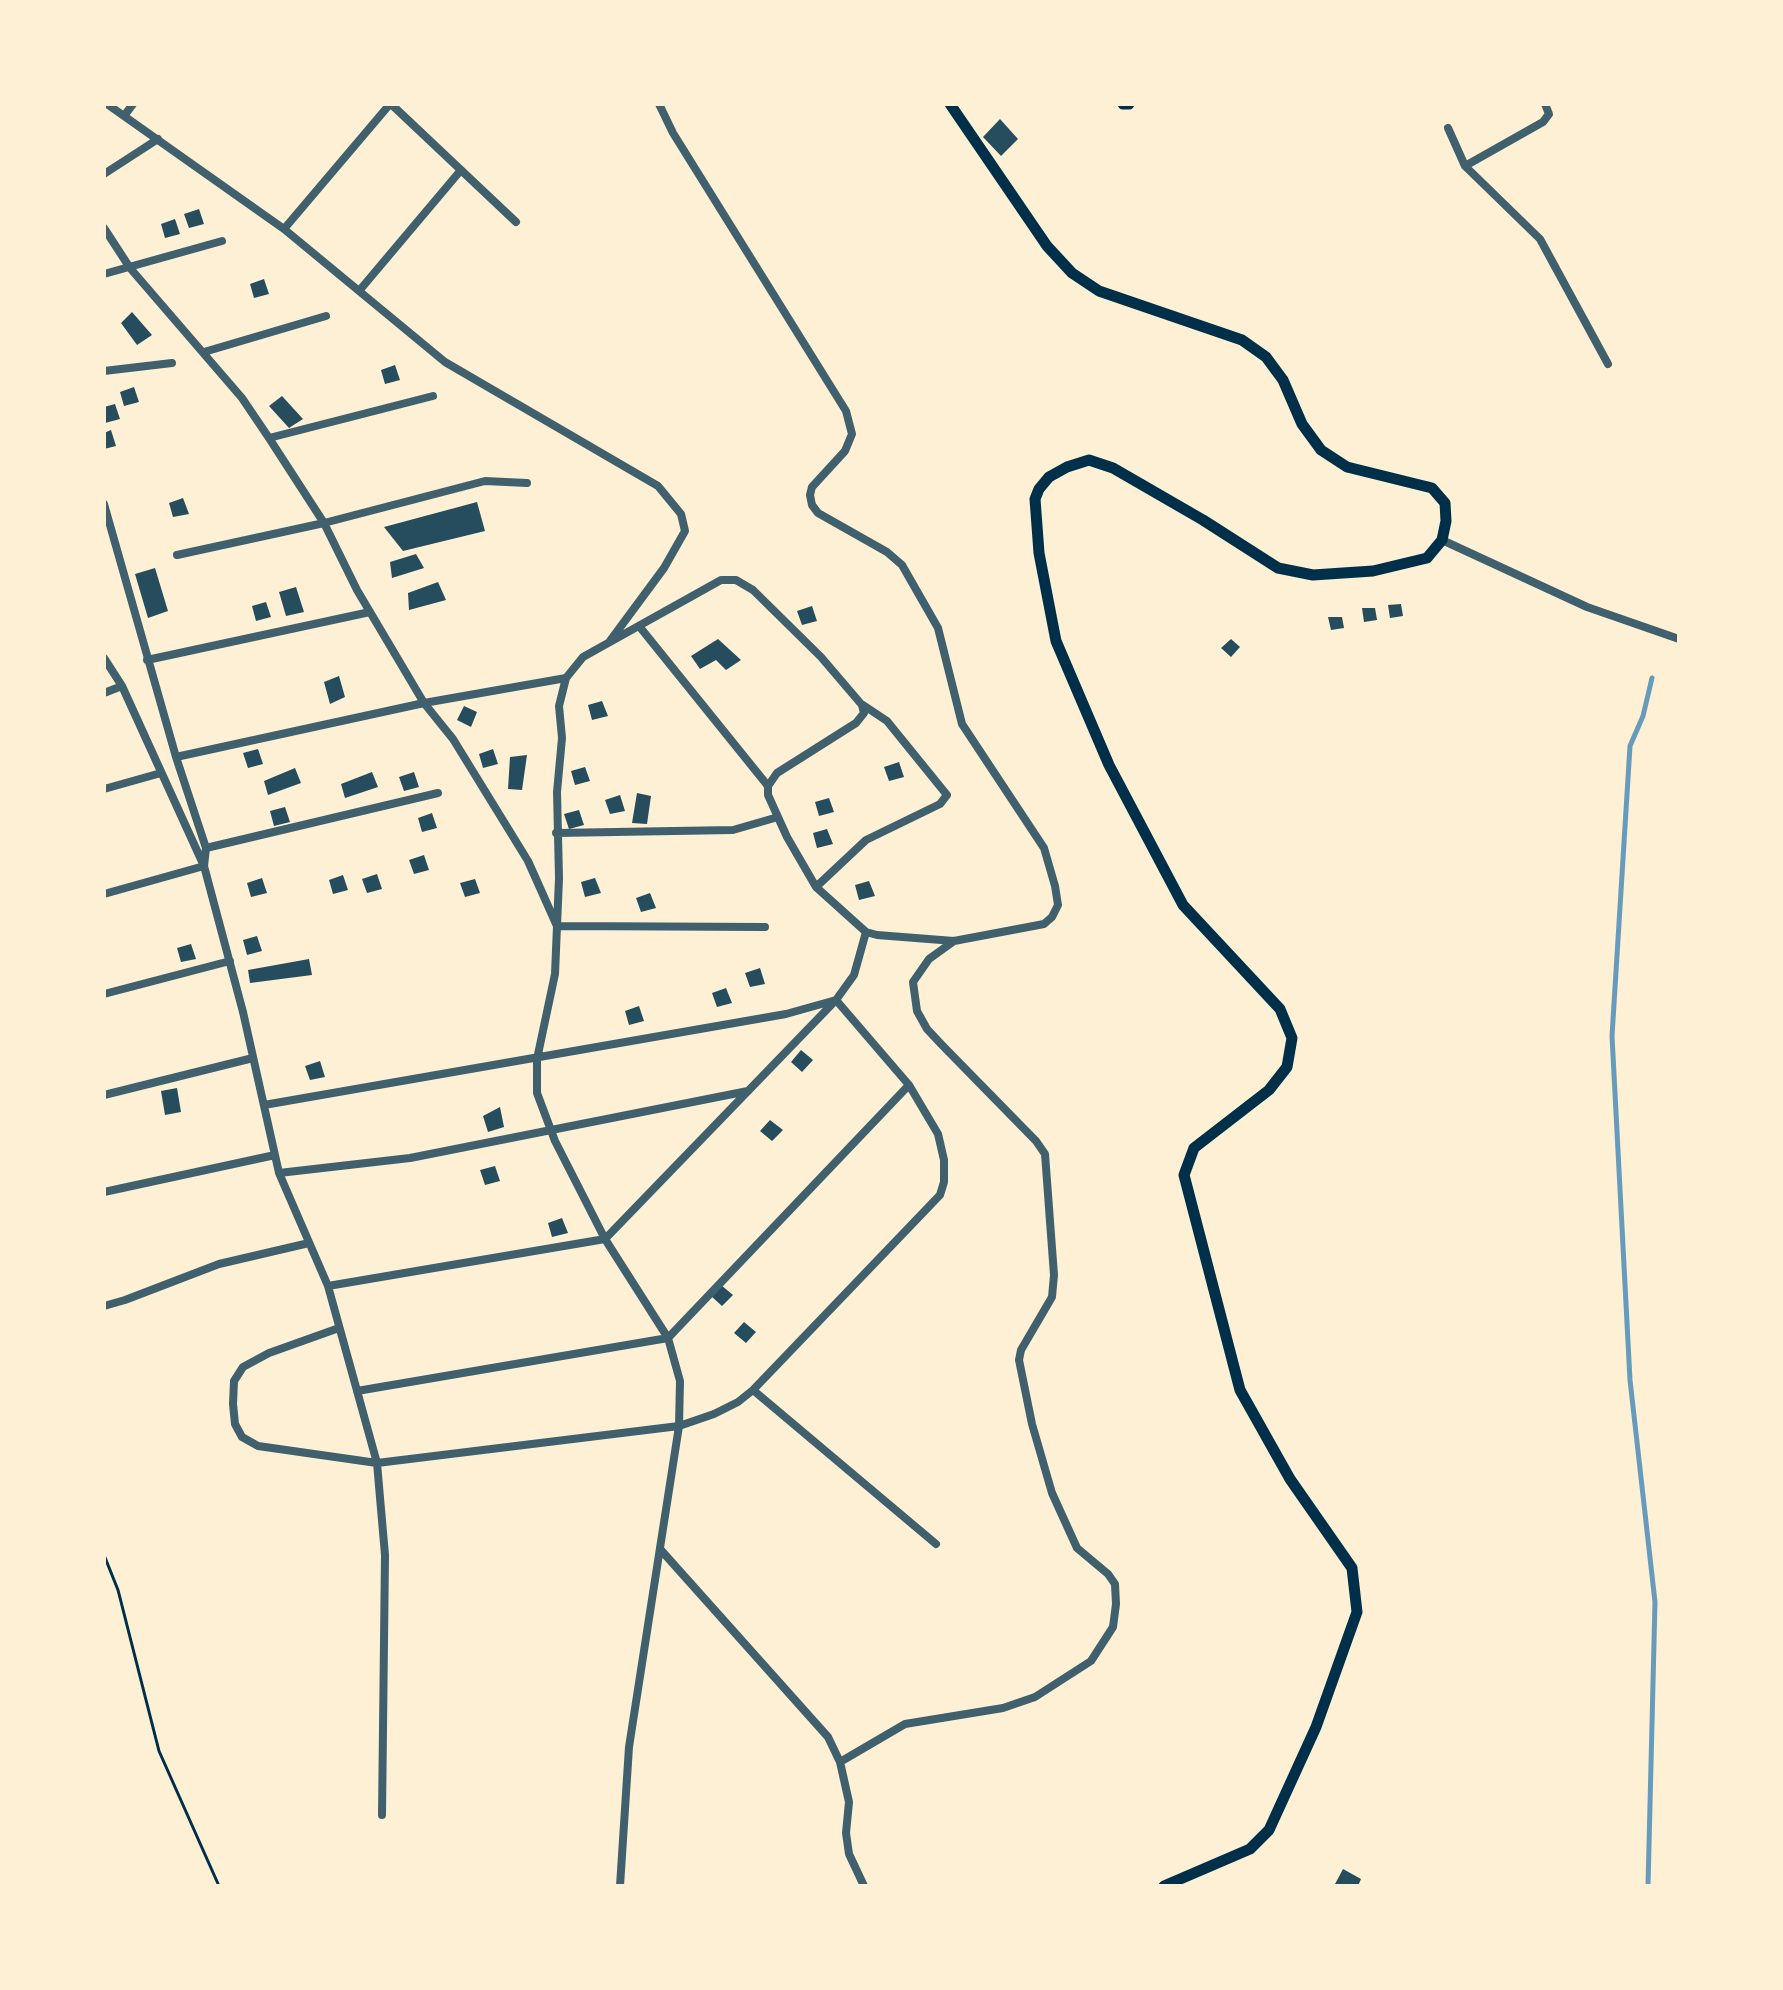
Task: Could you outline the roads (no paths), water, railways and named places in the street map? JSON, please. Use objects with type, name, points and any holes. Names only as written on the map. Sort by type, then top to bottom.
[{"type":"main road","points":[[950,104],[1047,246],[1072,273],[1099,291],[1242,340],[1266,357],[1283,380],[1302,424],[1321,450],[1347,467],[1432,488],[1445,503],[1446,521],[1442,540],[1427,558],[1373,571],[1313,575],[1278,568],[1113,468],[1089,460],[1049,477],[1035,499],[1039,553],[1056,641],[1109,765],[1183,905],[1280,1009],[1292,1038],[1287,1067],[1269,1090],[1194,1148],[1184,1175],[1240,1390],[1290,1479],[1352,1568],[1357,1612],[1316,1727],[1269,1830],[1250,1849],[1164,1886]]},
{"type":"street","points":[[107,104],[284,229],[445,362],[658,486],[681,514],[685,531],[679,545],[608,644]]},
{"type":"street","points":[[124,116],[133,104]]},
{"type":"street","points":[[284,229],[391,104],[516,222]]},
{"type":"street","points":[[659,104],[673,133],[846,411],[852,434],[845,451],[812,487],[812,505],[818,513],[887,552],[902,565],[938,628],[962,724],[1044,848],[1058,905],[1044,924],[954,941],[877,935],[866,932],[816,887],[787,837],[768,795],[768,786],[777,773],[862,719],[862,705]]},
{"type":"street","points":[[1465,166],[1543,122],[1549,114],[1545,104]]},
{"type":"street","points":[[1448,128],[1465,166],[1540,239],[1608,364]]},
{"type":"street","points":[[104,174],[158,139]]},
{"type":"street","points":[[359,291],[461,170]]},
{"type":"street","points":[[104,228],[130,268],[242,398],[269,438],[324,523],[370,612],[424,703],[453,739],[528,861],[557,926]]},
{"type":"street","points":[[104,274],[222,241]]},
{"type":"street","points":[[204,352],[326,316]]},
{"type":"street","points":[[104,371],[172,363]]},
{"type":"street","points":[[269,438],[433,396]]},
{"type":"street","points":[[177,555],[324,523],[485,481],[527,483]]},
{"type":"street","points":[[104,504],[147,660],[206,848],[204,866]]},
{"type":"street","points":[[1442,540],[1587,607],[1679,639]]},
{"type":"street","points":[[620,1886],[629,1747],[679,1426],[680,1381],[668,1338],[605,1239],[555,1141],[537,1093],[537,1059],[555,974],[559,878],[557,792],[562,738],[559,706],[566,678],[583,657],[721,580],[736,580],[753,590],[776,612],[821,657],[862,705],[887,721],[947,795],[940,804],[866,840],[816,887]]},
{"type":"street","points":[[147,660],[370,612]]},
{"type":"street","points":[[639,626],[768,786]]},
{"type":"street","points":[[104,658],[122,686],[204,866],[230,961],[279,1173],[328,1286],[377,1463],[385,1555],[382,1815]]},
{"type":"street","points":[[176,757],[424,703],[566,678]]},
{"type":"street","points":[[104,693],[122,686]]},
{"type":"street","points":[[104,789],[161,773]]},
{"type":"street","points":[[206,848],[438,793]]},
{"type":"street","points":[[556,833],[733,830],[778,817]]},
{"type":"street","points":[[104,894],[204,866]]},
{"type":"street","points":[[557,926],[765,927]]},
{"type":"street","points":[[328,1286],[605,1239],[836,1000],[854,975],[866,932]]},
{"type":"street","points":[[840,1762],[905,1724],[1003,1708],[1035,1697],[1091,1661],[1113,1627],[1115,1584],[1108,1574],[1077,1548],[1052,1493],[1032,1424],[1019,1360],[1021,1350],[1052,1297],[1054,1275],[1045,1154],[942,1045],[917,1011],[913,982],[929,959],[954,941]]},
{"type":"street","points":[[104,994],[230,961]]},
{"type":"street","points":[[264,1105],[786,1014],[836,1000]]},
{"type":"street","points":[[339,1328],[269,1353],[243,1367],[234,1381],[235,1424],[242,1437],[258,1446],[377,1463],[679,1426],[738,1402],[940,1195],[944,1182],[944,1160],[938,1134],[909,1085],[836,1000]]},
{"type":"street","points":[[104,1095],[253,1058]]},
{"type":"street","points":[[357,1391],[668,1338],[909,1085]]},
{"type":"street","points":[[279,1173],[410,1158],[748,1091]]},
{"type":"street","points":[[104,1192],[275,1155]]},
{"type":"street","points":[[104,1306],[219,1264],[309,1243]]},
{"type":"street","points":[[753,1390],[936,1544]]},
{"type":"street","points":[[660,1549],[828,1737],[840,1762],[849,1802],[846,1833],[849,1854],[864,1886]]},
{"type":"waterway","points":[[1648,1886],[1655,1602],[1630,1380],[1612,1036],[1630,746],[1643,716],[1652,678]]}]
